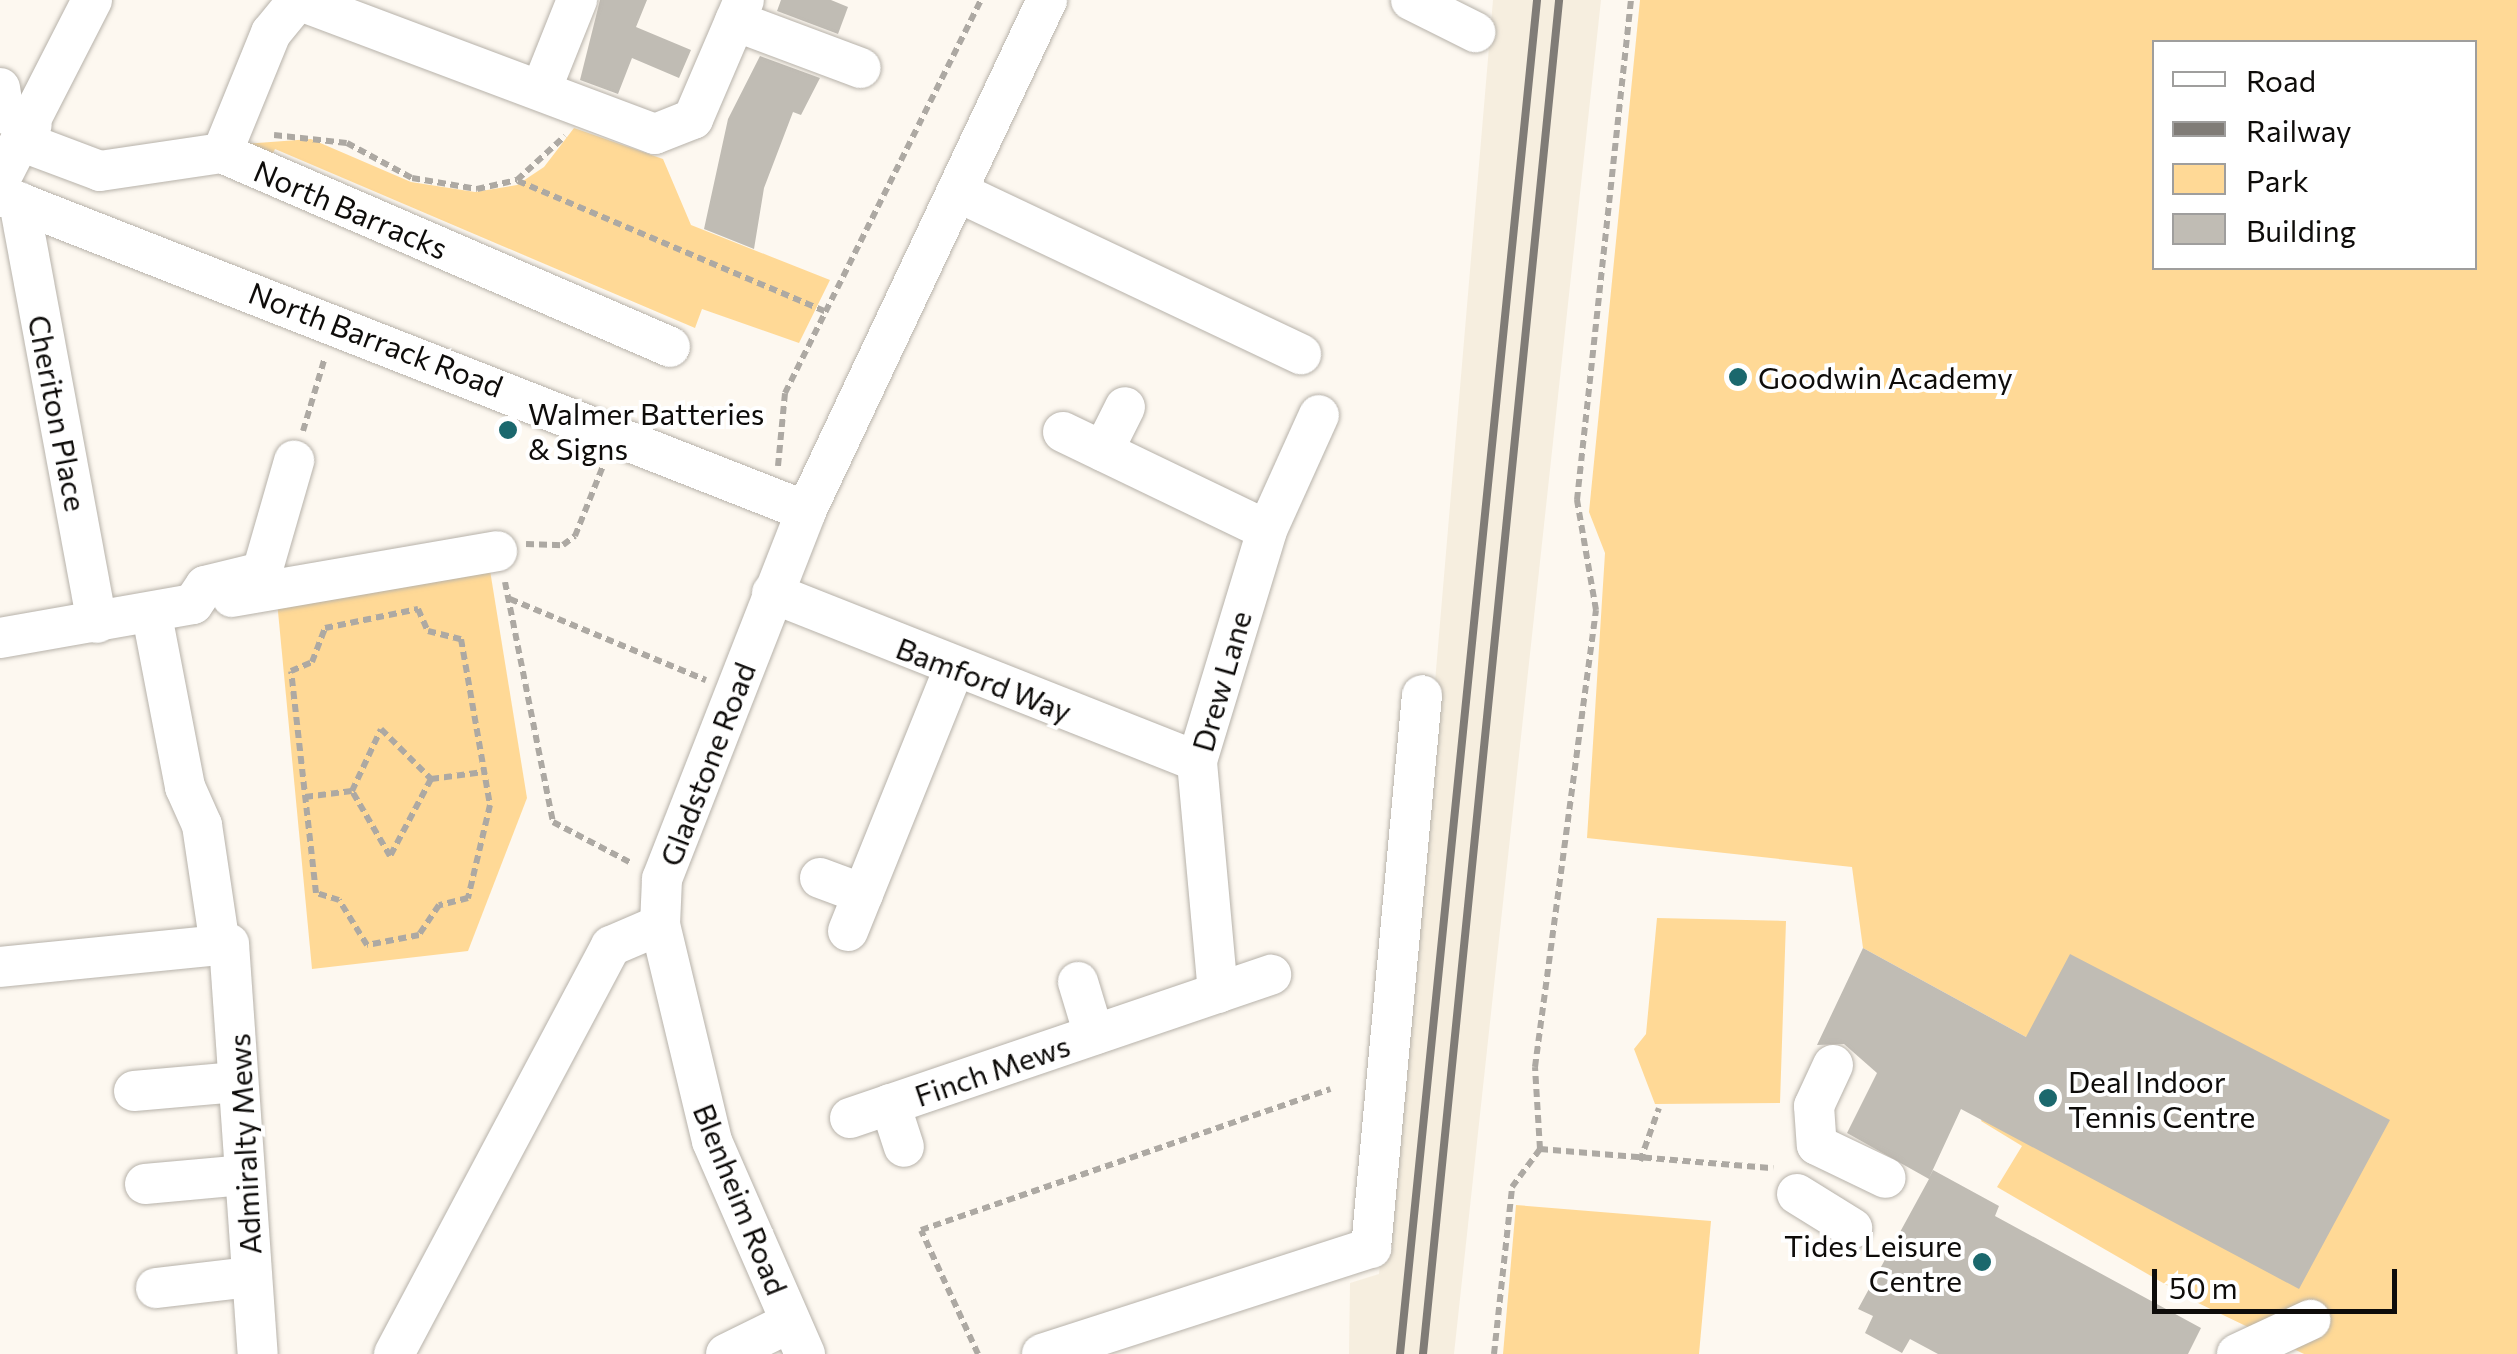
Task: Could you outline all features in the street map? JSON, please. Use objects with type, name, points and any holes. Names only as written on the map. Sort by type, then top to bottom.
[{"type":"street","points":[[6,192],[27,134],[92,0]]},
{"type":"street","points":[[222,152],[270,32],[298,0],[655,134],[682,130],[739,11],[861,68]]},
{"type":"street","points":[[558,98],[577,0]]},
{"type":"street","name":"Gladstone Road","points":[[660,925],[662,879],[772,593],[811,500],[962,194],[1047,0]]},
{"type":"street","points":[[1411,0],[1475,32]]},
{"type":"street","points":[[0,88],[4,112],[27,134]]},
{"type":"street","name":"North Barracks","points":[[27,134],[100,170],[222,152],[670,348]]},
{"type":"street","name":"North Barrack Road","points":[[6,192],[617,433],[811,500]]},
{"type":"street","name":"Cheriton Place","points":[[6,192],[98,623]]},
{"type":"street","points":[[962,194],[1301,354]]},
{"type":"street","points":[[1102,452],[1125,407]]},
{"type":"street","name":"Drew Lane","points":[[1218,993],[1197,761],[1276,513],[1319,415]]},
{"type":"street","points":[[1063,432],[1102,452],[1276,513]]},
{"type":"street","points":[[193,604],[205,586],[262,572],[294,462]]},
{"type":"street","points":[[0,638],[497,551]]},
{"type":"street","name":"Bamford Way","points":[[772,593],[954,669],[1197,761]]},
{"type":"street","name":"Admiralty Mews","points":[[155,631],[185,787],[202,824],[220,945],[229,944],[238,1010],[237,1082],[258,1354]]},
{"type":"street","points":[[820,878],[856,913],[954,669]]},
{"type":"street","points":[[1042,1354],[1144,1338],[1321,1262],[1371,1248],[1422,695]]},
{"type":"street","points":[[394,1354],[611,946],[660,925]]},
{"type":"street","name":"Blenheim Road","points":[[660,925],[712,1141],[798,1338]]},
{"type":"street","points":[[0,967],[220,945]]},
{"type":"street","name":"Finch Mews","points":[[850,1118],[1271,974]]},
{"type":"street","name":"Finch Mews","points":[[1078,982],[1094,1035]]},
{"type":"street","points":[[1833,1065],[1814,1106],[1817,1145],[1886,1178]]},
{"type":"street","points":[[134,1090],[237,1082]]},
{"type":"street","name":"Finch Mews","points":[[890,1104],[904,1146]]},
{"type":"street","points":[[145,1184],[243,1175]]},
{"type":"street","points":[[1790,1181],[1852,1228]]},
{"type":"street","points":[[156,1288],[250,1277]]},
{"type":"street","points":[[2237,1354],[2310,1320]]},
{"type":"street","points":[[726,1354],[798,1338]]},
{"type":"path","points":[[811,500],[778,474],[775,432],[827,312],[981,0]]},
{"type":"path","points":[[1494,1354],[1512,1187],[1540,1149],[1535,1068],[1596,610],[1578,500],[1631,0]]},
{"type":"path","points":[[517,180],[562,145],[558,98]]},
{"type":"path","points":[[222,152],[243,139],[312,135],[445,186],[517,180],[827,312]]},
{"type":"path","points":[[294,462],[322,367]]},
{"type":"path","points":[[617,433],[574,536],[497,551],[553,822],[662,879]]},
{"type":"path","points":[[509,599],[735,692]]},
{"type":"path","points":[[418,608],[428,631],[462,640],[490,805],[468,898],[439,906],[419,935],[367,945],[339,900],[316,893],[305,797],[291,670],[312,662],[325,628],[418,608]]},
{"type":"path","points":[[352,790],[380,730],[431,779]]},
{"type":"path","points":[[431,779],[484,772]]},
{"type":"path","points":[[352,790],[390,856],[431,779]]},
{"type":"path","points":[[305,797],[352,790]]},
{"type":"path","points":[[978,1354],[921,1230],[1330,1089]]},
{"type":"path","points":[[1640,1161],[1659,1108]]},
{"type":"path","points":[[1540,1149],[1790,1181]]},
{"type":"shaded area","points":[[1493,0],[1601,0],[1454,1354],[1349,1354],[1350,1283],[1379,1274],[1407,1011]]},
{"type":"green space","points":[[1640,0],[2517,0],[2517,1354],[2304,1354],[2196,1302],[1997,1187],[2022,1146],[1981,1121],[2026,1037],[1863,948],[1852,867],[1587,838],[1605,553],[1589,512]]},
{"type":"green space","points":[[574,128],[663,159],[691,225],[830,280],[799,343],[702,309],[695,328],[275,149],[266,167],[242,144],[311,139],[411,182],[475,192],[517,185],[544,167]]},
{"type":"green space","points":[[488,558],[527,798],[468,951],[312,969],[277,601]]},
{"type":"green space","points":[[1657,918],[1786,921],[1780,1103],[1655,1104],[1634,1049],[1646,1034]]},
{"type":"green space","points":[[1516,1205],[1711,1221],[1699,1354],[1503,1354]]},
{"type":"building","points":[[600,0],[647,0],[636,27],[691,50],[679,78],[632,58],[618,94],[580,80]]},
{"type":"building","points":[[781,0],[831,0],[848,7],[838,34],[777,11]]},
{"type":"building","points":[[760,56],[820,78],[801,115],[793,112],[764,188],[754,249],[704,229],[728,119]]},
{"type":"building","points":[[1863,948],[2026,1037],[2070,954],[2390,1120],[2299,1289],[1961,1109],[1929,1178],[1933,1170],[1999,1206],[1995,1216],[2201,1328],[2188,1354],[1938,1354],[1910,1339],[1902,1353],[1865,1333],[1873,1316],[1858,1309],[1929,1179],[1847,1133],[1877,1073],[1844,1044],[1817,1045]]},
{"type":"railway","points":[[1400,1354],[1537,0]]},
{"type":"railway","points":[[1423,1354],[1559,0]]},
{"type":"place","name":"Goodwin Academy","points":[[1738,377]]},
{"type":"place","name":"Walmer Batteries & Signs","points":[[508,430]]},
{"type":"place","name":"Deal Indoor Tennis Centre","points":[[2048,1098]]},
{"type":"place","name":"Tides Leisure Centre","points":[[1982,1262]]}]
